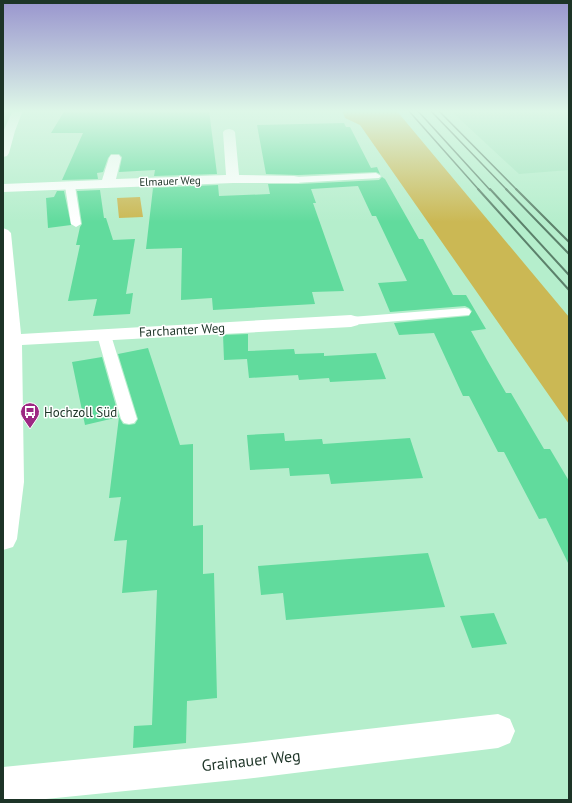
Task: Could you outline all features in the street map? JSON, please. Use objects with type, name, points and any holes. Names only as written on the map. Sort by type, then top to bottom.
[{"type":"street","points":[[230,147],[233,179]]},
{"type":"street","points":[[108,184],[115,158]]},
{"type":"street","name":"Elmauer Weg","points":[[3,188],[233,179],[294,180]]},
{"type":"street","points":[[3,233],[12,340],[7,451],[10,482],[3,539]]},
{"type":"street","name":"Farchanter Weg","points":[[12,340],[352,321]]},
{"type":"street","name":"Grainauer Weg","points":[[3,786],[245,761],[498,731]]},
{"type":"lane","points":[[294,180],[376,176]]},
{"type":"lane","points":[[70,186],[76,224]]},
{"type":"lane","points":[[352,321],[465,312]]},
{"type":"lane","points":[[104,335],[129,419]]},
{"type":"shaded area","points":[[376,147],[427,147],[569,317],[569,424]]},
{"type":"shaded area","points":[[490,147],[569,147],[569,170],[519,174]]},
{"type":"shaded area","points":[[140,197],[143,217],[119,218],[117,198]]},
{"type":"building","points":[[77,147],[214,147],[217,174],[154,176],[155,170],[119,172],[122,157],[119,154],[111,154],[103,172],[97,173],[98,179],[62,180]]},
{"type":"building","points":[[261,147],[360,147],[371,168],[377,167],[380,174],[376,172],[298,175],[266,174]]},
{"type":"building","points":[[382,177],[385,179],[419,239],[423,239],[453,295],[466,295],[486,329],[471,331],[487,360],[506,393],[511,393],[544,449],[550,449],[569,481],[569,565],[546,518],[539,519],[504,452],[498,452],[469,396],[463,396],[434,333],[399,335],[394,323],[469,316],[472,311],[465,306],[390,312],[378,283],[407,281],[376,216],[372,216],[358,186],[311,189],[316,203],[313,203],[344,291],[312,292],[315,304],[213,310],[212,298],[181,300],[182,248],[146,249],[153,188],[218,185],[219,196],[270,194],[268,184],[379,180]]},
{"type":"building","points":[[100,190],[104,218],[106,218],[113,240],[135,239],[126,294],[133,293],[130,314],[93,316],[97,299],[68,301],[80,245],[76,245],[82,224],[77,191]]},
{"type":"building","points":[[57,191],[64,191],[71,225],[48,228],[46,198],[54,197]]},
{"type":"building","points":[[248,334],[248,351],[294,349],[295,354],[324,353],[324,356],[376,353],[386,379],[330,382],[329,378],[299,380],[298,375],[249,378],[247,359],[224,360],[223,335]]},
{"type":"building","points":[[148,348],[180,445],[193,444],[193,526],[203,525],[203,574],[214,573],[217,698],[187,701],[186,743],[133,748],[134,726],[152,725],[157,590],[122,593],[127,540],[114,541],[121,497],[109,498],[119,417],[123,424],[129,425],[135,424],[138,419],[118,354]]},
{"type":"building","points":[[102,357],[119,417],[85,425],[72,362]]},
{"type":"building","points":[[284,433],[285,441],[322,439],[323,444],[410,438],[423,478],[331,484],[329,474],[290,476],[289,468],[250,470],[247,435]]},
{"type":"building","points":[[428,553],[445,607],[286,620],[283,593],[261,595],[258,566]]},
{"type":"building","points":[[494,613],[507,644],[472,648],[460,616]]},
{"type":"railway","points":[[441,147],[479,190]]},
{"type":"railway","points":[[451,147],[490,190]]},
{"type":"railway","points":[[466,147],[507,190]]},
{"type":"railway","points":[[475,147],[517,190]]},
{"type":"railway","points":[[478,189],[569,290]]},
{"type":"railway","points":[[490,189],[569,275]]},
{"type":"railway","points":[[506,189],[569,254]]},
{"type":"railway","points":[[517,190],[569,242]]},
{"type":"place","name":"Hochzoll Süd","points":[[30,429]]}]
